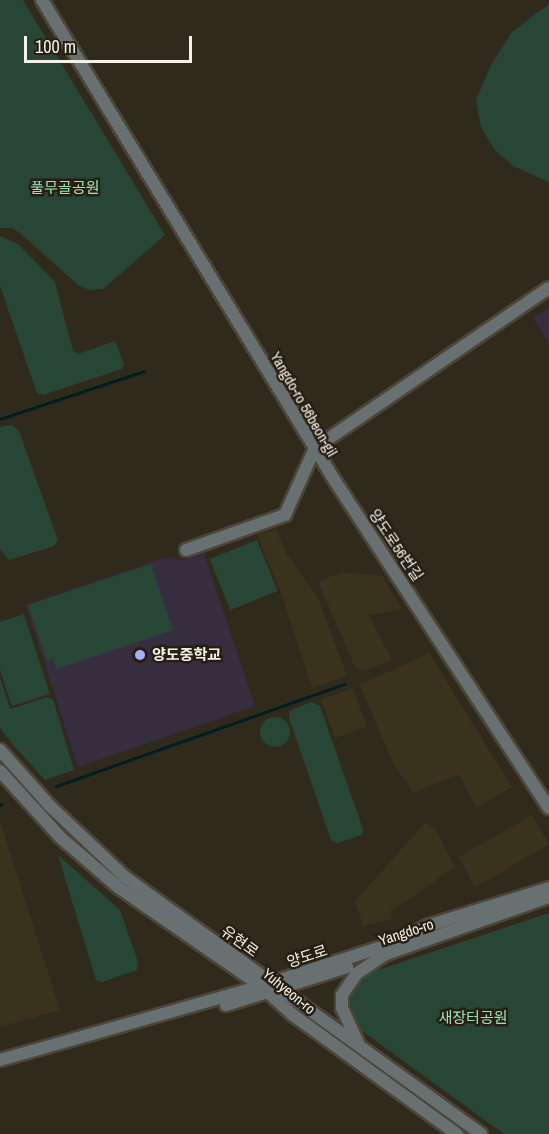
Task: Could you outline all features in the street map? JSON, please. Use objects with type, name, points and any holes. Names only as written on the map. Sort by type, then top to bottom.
[{"type":"street","name":"Yangdo-ro 56beon-gil","points":[[42,0],[315,448],[347,508],[381,554],[549,817]]},
{"type":"street","points":[[186,550],[285,514],[315,448],[549,288]]},
{"type":"street","name":"양도로56번길","points":[[315,448],[549,808]]},
{"type":"street","name":"유현로","points":[[0,750],[50,806],[108,862],[271,988],[359,1046],[481,1134]]},
{"type":"street","name":"Yuhyeon-ro","points":[[0,771],[60,837],[118,887],[271,988],[293,1015],[457,1134]]},
{"type":"street","name":"양도로","points":[[0,1066],[271,988],[397,942],[428,926],[549,888]]},
{"type":"street","name":"Yangdo-ro","points":[[271,988],[387,953],[549,897]]},
{"type":"street","points":[[359,1046],[342,1008],[342,995],[356,974],[387,953]]},
{"type":"street","name":"양도로","points":[[0,1060],[271,988]]},
{"type":"shaded area","points":[[549,308],[549,343],[533,318]]},
{"type":"shaded area","points":[[276,529],[286,553],[318,598],[347,676],[312,688],[280,590],[257,535]]},
{"type":"shaded area","name":"양도중학교","points":[[204,553],[255,706],[78,767],[26,605],[155,561],[172,557],[184,560]]},
{"type":"shaded area","points":[[342,572],[382,576],[402,609],[369,615],[392,660],[363,671],[355,667],[318,582]]},
{"type":"shaded area","points":[[429,653],[512,787],[477,808],[458,774],[414,793],[393,763],[360,685]]},
{"type":"shaded area","points":[[353,688],[367,727],[335,738],[321,700]]},
{"type":"shaded area","points":[[532,815],[549,844],[475,887],[458,858]]},
{"type":"shaded area","points":[[0,821],[60,1010],[0,1027]]},
{"type":"shaded area","points":[[426,822],[435,829],[455,867],[390,912],[392,919],[363,926],[355,901]]},
{"type":"green space","name":"풀무골공원","points":[[0,0],[23,0],[165,235],[103,289],[89,290],[78,285],[20,233],[12,228],[0,228]]},
{"type":"green space","points":[[549,4],[549,182],[513,166],[494,149],[481,127],[476,100],[491,65],[512,32]]},
{"type":"green space","points":[[0,236],[18,244],[55,282],[73,351],[78,354],[115,341],[124,364],[122,369],[43,395],[37,393],[0,286]]},
{"type":"green space","points":[[12,425],[19,431],[58,540],[54,546],[9,560],[0,549],[0,427]]},
{"type":"green space","points":[[257,540],[278,591],[230,610],[210,559]]},
{"type":"green space","points":[[151,564],[173,630],[56,669],[53,659],[47,661],[28,605]]},
{"type":"green space","points":[[24,614],[50,694],[12,706],[0,670],[0,622]]},
{"type":"green space","points":[[0,677],[10,709],[47,697],[53,699],[74,770],[45,780],[14,746],[0,728]]},
{"type":"green space","points":[[311,702],[320,706],[363,829],[362,835],[337,843],[331,840],[289,718],[289,711]]},
{"type":"green space","points":[[275,717],[286,721],[290,732],[286,743],[275,747],[264,743],[260,732],[264,721]]},
{"type":"green space","points":[[58,855],[120,910],[138,962],[137,970],[102,982],[96,980]]},
{"type":"green space","name":"새장터공원","points":[[549,913],[549,1134],[504,1134],[362,1031],[349,1012],[349,993],[358,979],[372,972]]},
{"type":"waterway","points":[[0,419],[144,371]]},
{"type":"waterway","points":[[56,786],[344,684]]},
{"type":"place","name":"양도중학교","points":[[140,655]]}]
